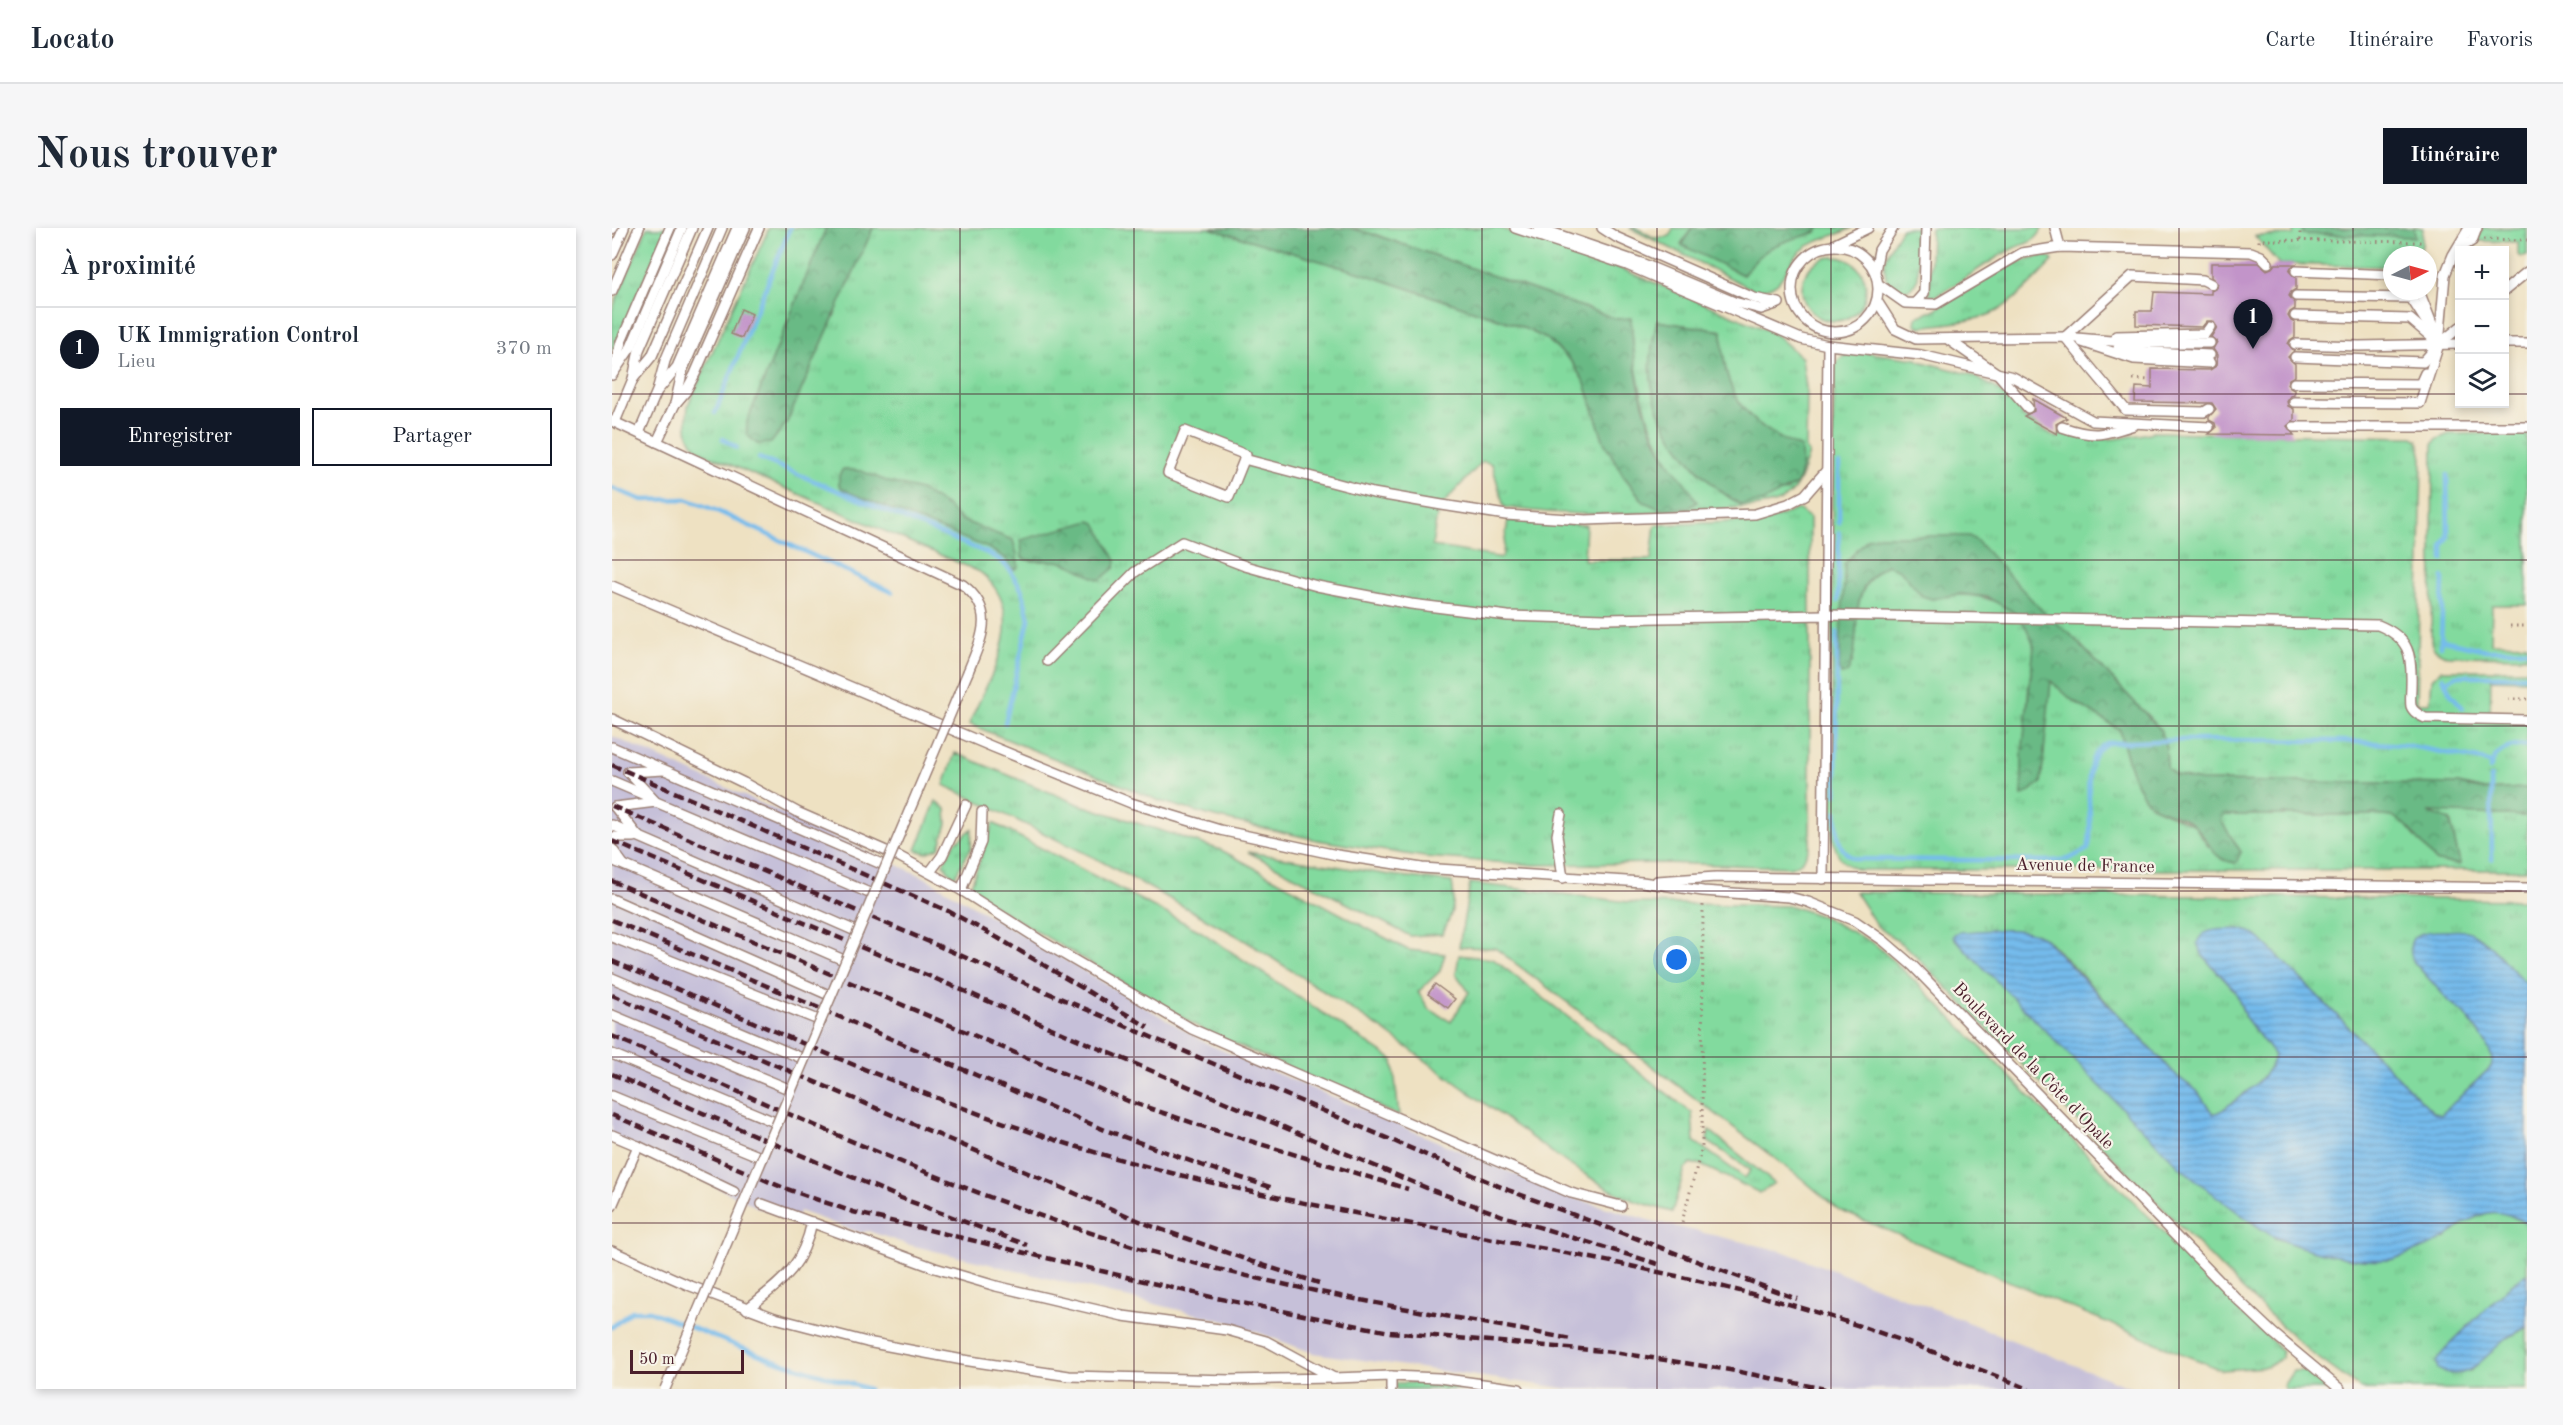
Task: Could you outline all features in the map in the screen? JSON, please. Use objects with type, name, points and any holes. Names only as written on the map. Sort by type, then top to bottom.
[{"type":"lane","points":[[612,255],[624,228]]},
{"type":"lane","points":[[612,291],[639,228]]},
{"type":"lane","points":[[613,373],[621,342],[670,228]]},
{"type":"lane","points":[[613,373],[631,347],[682,228]]},
{"type":"lane","points":[[665,1389],[968,672],[984,623],[981,606],[975,594],[963,585],[613,422],[633,379],[639,350],[692,228]]},
{"type":"lane","points":[[633,379],[652,356],[708,228]]},
{"type":"lane","points":[[639,433],[657,391],[665,361],[722,228]]},
{"type":"lane","points":[[657,391],[677,366],[736,228]]},
{"type":"lane","points":[[657,442],[675,404],[683,369],[744,228]]},
{"type":"lane","points":[[675,404],[686,391],[695,374],[759,228]]},
{"type":"lane","points":[[1515,228],[1627,265],[1732,305],[1761,309],[1791,298]]},
{"type":"lane","points":[[1539,228],[1641,263],[1801,339],[1828,345],[1921,355],[2013,377],[2093,421],[2209,427]]},
{"type":"lane","points":[[1593,228],[1754,298],[1779,303]]},
{"type":"lane","points":[[1602,228],[1616,237]]},
{"type":"lane","points":[[1868,228],[1831,246],[1809,253],[1796,273],[1791,298],[1799,316],[1817,330],[1840,334],[1861,325],[1877,301],[1878,284],[1875,271],[1879,249],[1893,228]]},
{"type":"lane","points":[[1915,303],[1924,293],[1926,228]]},
{"type":"lane","points":[[2055,228],[2060,247]]},
{"type":"lane","points":[[2294,402],[2420,403],[2439,344],[2445,275],[2460,228]]},
{"type":"lane","points":[[2453,255],[2469,228]]},
{"type":"lane","points":[[2453,255],[2464,244],[2472,241],[2477,228]]},
{"type":"lane","points":[[1831,246],[1843,246],[1862,254],[1875,271]]},
{"type":"lane","points":[[1878,284],[1905,303],[1936,304],[2022,253],[2060,247],[2251,252],[2268,263]]},
{"type":"lane","points":[[2296,271],[2383,275]]},
{"type":"lane","points":[[2509,288],[2527,272]]},
{"type":"lane","points":[[2066,337],[2132,276],[2203,280],[2211,284]]},
{"type":"lane","points":[[1664,281],[1702,292]]},
{"type":"lane","points":[[1683,281],[1732,305]]},
{"type":"lane","points":[[2296,296],[2411,298],[2439,344]]},
{"type":"lane","points":[[2294,383],[2420,384],[2439,344],[2422,300]]},
{"type":"lane","points":[[1877,301],[1895,329],[1916,339],[2205,334],[2210,327]]},
{"type":"lane","points":[[2295,316],[2410,319],[2439,344]]},
{"type":"lane","points":[[2295,357],[2423,362],[2439,344],[2455,331]]},
{"type":"lane","points":[[2066,337],[2135,343],[2211,343]]},
{"type":"lane","points":[[2066,337],[2134,351],[2210,359]]},
{"type":"lane","points":[[2066,337],[2126,410],[2204,412],[2209,409]]},
{"type":"lane","points":[[1948,340],[1998,374],[2028,408]]},
{"type":"lane","points":[[2509,344],[2527,343]]},
{"type":"lane","points":[[2295,344],[2359,346],[2455,344]]},
{"type":"lane","points":[[1823,879],[1828,345]]},
{"type":"lane","points":[[2062,427],[2083,434],[2101,435],[2139,424]]},
{"type":"lane","points":[[2294,427],[2527,428]]},
{"type":"lane","points":[[1185,431],[1245,455],[1244,459],[1229,497],[1168,473],[1185,431]]},
{"type":"lane","points":[[1244,459],[1373,492],[1442,505],[1506,514],[1586,520],[1755,514],[1788,504],[1805,495],[1827,471]]},
{"type":"lane","points":[[1047,661],[1135,572],[1182,542],[1245,566],[1317,586],[1411,604],[1508,616],[1605,619],[1698,615],[1825,615],[2378,625],[2389,629],[2409,650],[2412,659],[2411,706],[2415,713],[2425,718],[2527,720]]},
{"type":"lane","points":[[612,586],[1131,803],[1231,833],[1337,855],[1422,868],[1642,882]]},
{"type":"lane","points":[[612,719],[741,781],[806,816],[891,852],[930,872],[1043,942],[1192,1029],[1563,1190],[1622,1206]]},
{"type":"lane","points":[[612,747],[886,866]]},
{"type":"lane","points":[[654,800],[628,772],[667,770]]},
{"type":"lane","points":[[612,781],[874,895]]},
{"type":"lane","points":[[639,836],[615,807],[654,800]]},
{"type":"lane","points":[[930,872],[942,856],[966,805]]},
{"type":"lane","points":[[961,890],[981,842],[982,812]]},
{"type":"lane","points":[[1561,814],[1557,835],[1563,878]]},
{"type":"lane","points":[[612,825],[858,932]]},
{"type":"lane","points":[[612,837],[639,836]]},
{"type":"lane","points":[[612,849],[624,866]]},
{"type":"lane","points":[[612,860],[846,961]]},
{"type":"lane","points":[[612,868],[624,866]]},
{"type":"lane","name":"Avenue de France","points":[[1642,882],[1716,877],[2527,887]]},
{"type":"lane","name":"Boulevard de la Côte d'Opale","points":[[1642,882],[1703,891],[1773,894],[1808,902],[1855,921],[1884,940],[1913,966],[2235,1297],[2281,1340],[2340,1389]]},
{"type":"lane","points":[[612,899],[831,996]]},
{"type":"lane","points":[[612,937],[821,1021]]},
{"type":"lane","points":[[612,978],[804,1059]]},
{"type":"lane","points":[[612,1015],[791,1090]]},
{"type":"lane","points":[[612,1054],[777,1123]]},
{"type":"lane","points":[[612,1096],[763,1158]]},
{"type":"lane","points":[[612,1135],[734,1192]]},
{"type":"lane","points":[[612,1206],[638,1146]]},
{"type":"lane","points":[[762,1204],[935,1268],[996,1286],[1123,1316],[1227,1330],[1266,1341],[1334,1378]]},
{"type":"lane","points":[[747,1309],[780,1285],[808,1240],[812,1222]]},
{"type":"lane","points":[[612,1251],[747,1309],[867,1342],[1059,1375],[1230,1380],[1391,1376],[1439,1378],[1519,1389]]},
{"type":"lane","points":[[1391,1376],[1391,1389]]},
{"type":"path","points":[[2300,228],[2300,240]]},
{"type":"path","points":[[2259,240],[2422,242]]},
{"type":"path","points":[[2133,379],[2150,380]]},
{"type":"path","points":[[2510,626],[2527,626]]},
{"type":"path","points":[[2508,699],[2527,699]]},
{"type":"path","points":[[1682,1222],[1699,1164],[1703,1131],[1703,891]]},
{"type":"shaded area","points":[[612,736],[924,877],[1210,1045],[1564,1195],[1648,1220],[1782,1251],[2134,1389],[1570,1389],[1313,1353],[1254,1331],[1234,1327],[1229,1322],[906,1244],[868,1231],[861,1233],[799,1211],[796,1220],[759,1208],[612,1139]]},
{"type":"green space","points":[[647,228],[667,228],[612,353],[612,310]]},
{"type":"green space","points":[[769,228],[826,228],[747,422],[787,422],[873,228],[1209,228],[1371,276],[1517,325],[1547,339],[1572,362],[1585,383],[1604,442],[1623,475],[1644,502],[1673,469],[1654,434],[1642,397],[1631,319],[1617,319],[1376,235],[1349,228],[1499,228],[1617,267],[1774,333],[1802,358],[1807,394],[1806,449],[1809,453],[1796,486],[1791,493],[1776,502],[1750,507],[1627,514],[1535,511],[1504,507],[1492,464],[1483,461],[1438,509],[1432,546],[1502,558],[1508,520],[1586,525],[1584,560],[1651,560],[1655,525],[1770,520],[1798,509],[1810,518],[1810,844],[1807,852],[1801,862],[1790,867],[1662,863],[1535,865],[1425,857],[1317,840],[1215,817],[1160,801],[969,724],[996,665],[1002,645],[1005,626],[1004,607],[996,589],[980,572],[701,452],[695,447],[687,431],[688,405]],"holes":[[[1657,321],[1722,331],[1726,372],[1740,404],[1765,429],[1801,449],[1787,491],[1777,493],[1762,502],[1741,505],[1711,483],[1684,454],[1663,421],[1652,385],[1651,353]],[[1185,431],[1245,455],[1229,497],[1168,473]]]},
{"type":"green space","points":[[826,228],[873,228],[787,422],[771,443],[757,444],[747,435],[747,422]]},
{"type":"green space","points":[[1209,228],[1349,228],[1376,235],[1617,319],[1631,318],[1636,368],[1647,418],[1660,449],[1697,502],[1689,508],[1660,509],[1644,502],[1623,475],[1604,442],[1585,383],[1572,362],[1547,339],[1517,325],[1371,276]]},
{"type":"green space","points":[[1630,228],[1636,228],[1655,238],[1670,236],[1673,228],[1692,228],[1681,244],[1743,275],[1760,256],[1776,245],[1817,232],[1819,228],[1852,228],[1807,247],[1795,257],[1778,282],[1765,289],[1754,290]]},
{"type":"green space","points":[[1692,228],[1819,228],[1817,232],[1776,245],[1760,256],[1743,275],[1681,245]]},
{"type":"green space","points":[[1902,228],[1919,228],[1918,277],[1913,286],[1906,290],[1889,285],[1885,269],[1887,255]]},
{"type":"green space","points":[[1931,228],[2042,229],[2033,240],[2012,249],[1931,298],[1929,296]]},
{"type":"green space","points":[[2294,228],[2303,228],[2303,234],[2415,236],[2414,228],[2423,228],[2422,246],[2383,246],[2383,267],[2279,264],[2255,236],[2293,235]]},
{"type":"green space","points":[[2303,228],[2414,228],[2415,237],[2303,234]]},
{"type":"green space","points":[[2483,228],[2527,228],[2527,255],[2521,257],[2518,255],[2518,242],[2475,241],[2474,246],[2467,246]]},
{"type":"green space","points":[[2042,256],[2050,257],[2053,261],[2019,294],[1997,311],[1980,318],[1959,322],[1920,327],[1915,324],[1916,317],[1948,302],[1993,274],[2008,266]]},
{"type":"green space","points":[[1828,257],[1840,257],[1857,266],[1864,277],[1866,289],[1864,301],[1857,312],[1840,321],[1828,321],[1816,316],[1807,307],[1802,295],[1802,283],[1807,271],[1816,262]]},
{"type":"green space","points":[[1657,321],[1722,331],[1726,372],[1740,404],[1765,428],[1781,439],[1801,448],[1802,467],[1797,484],[1762,502],[1741,505],[1711,483],[1684,454],[1663,421],[1652,385],[1650,369]]},
{"type":"green space","points":[[1862,352],[1917,359],[1969,374],[1994,387],[2023,411],[2022,416],[2057,438],[2063,432],[2098,439],[2128,437],[2153,432],[2413,437],[2418,440],[2422,458],[2417,703],[2430,703],[2432,679],[2441,670],[2527,670],[2527,680],[2491,679],[2490,717],[2527,718],[2527,788],[2484,790],[2458,784],[2200,781],[2175,775],[2167,769],[2166,748],[2160,729],[2069,633],[2047,617],[1856,549],[1853,645],[1857,608],[1861,596],[1875,574],[1886,565],[1900,569],[1932,599],[1962,595],[1978,597],[1993,600],[2018,616],[2027,629],[2034,649],[2025,726],[2022,795],[2041,783],[2050,680],[2072,700],[2120,730],[2129,764],[2142,793],[2153,807],[2194,825],[2208,846],[2241,852],[2221,821],[2224,815],[2372,815],[2394,817],[2406,825],[2437,862],[2460,864],[2450,820],[2425,811],[2527,816],[2527,870],[1860,870],[1843,862],[1835,846],[1832,833],[1832,453],[1835,367],[1842,357]]},
{"type":"green space","points":[[2527,433],[2527,605],[2492,605],[2491,643],[2527,644],[2527,657],[2447,656],[2434,649],[2431,642],[2433,445],[2437,439],[2449,434]]},
{"type":"green space","points":[[843,469],[861,471],[889,482],[920,490],[947,506],[961,520],[1013,540],[1018,567],[1014,570],[1005,558],[988,548],[843,490],[839,485],[839,475]]},
{"type":"green space","points":[[1090,521],[1096,523],[1116,561],[1115,567],[1100,580],[1066,563],[1031,561],[1022,558],[1021,540]]},
{"type":"green space","points":[[1969,536],[1977,541],[2047,616],[2069,633],[2160,729],[2166,748],[2167,768],[2175,775],[2200,781],[2458,784],[2484,790],[2527,788],[2527,816],[2428,812],[2450,820],[2460,864],[2437,862],[2406,825],[2394,817],[2224,815],[2221,821],[2241,852],[2236,863],[2227,861],[2216,854],[2190,822],[2149,803],[2132,773],[2120,730],[2072,700],[2051,681],[2041,783],[2022,796],[2022,755],[2034,646],[2026,627],[2012,611],[1987,597],[1961,594],[1932,599],[1922,596],[1900,570],[1887,565],[1873,576],[1864,588],[1859,602],[1853,660],[1847,673],[1841,674],[1839,666],[1845,563],[1868,538]]},
{"type":"green space","points":[[955,753],[1078,804],[1221,850],[1408,950],[1445,954],[1440,971],[1418,992],[1429,1009],[1451,1022],[1469,992],[1456,974],[1459,955],[1493,959],[1692,1113],[1694,1141],[1745,1178],[1751,1170],[1707,1141],[1709,1130],[1774,1183],[1760,1193],[1699,1164],[1691,1164],[1685,1169],[1672,1212],[1632,1200],[1609,1189],[1568,1164],[1382,1029],[1241,938],[1097,859],[944,785]]},
{"type":"green space","points":[[936,801],[946,809],[947,824],[939,848],[926,853],[916,850]]},
{"type":"green space","points":[[993,823],[1200,931],[1393,1060],[1399,1116],[1205,1031],[969,891]]},
{"type":"green space","points":[[972,829],[971,848],[954,878],[943,864],[955,843]]},
{"type":"green space","points":[[1248,852],[1390,875],[1452,882],[1454,896],[1451,915],[1442,934],[1410,936]]},
{"type":"green space","points":[[1470,883],[1637,903],[1791,906],[1824,917],[1875,944],[1918,984],[2282,1351],[2282,1358],[2267,1367],[2221,1370],[1839,1210],[1801,1178],[1495,948],[1459,947]]},
{"type":"green space","points":[[1855,892],[2527,900],[2527,984],[2479,938],[2413,961],[2450,1002],[2466,1015],[2486,1043],[2493,1059],[2491,1067],[2441,1115],[2434,1113],[2271,949],[2203,956],[2236,992],[2245,1017],[2274,1055],[2272,1064],[2260,1080],[2220,1112],[2213,1114],[2197,1091],[2178,1077],[2050,942],[2035,933],[2275,1238],[2334,1255],[2363,1260],[2390,1260],[2446,1238],[2464,1222],[2488,1213],[2502,1211],[2527,1224],[2527,1273],[2508,1287],[2445,1349],[2469,1372],[2504,1340],[2527,1327],[2527,1389],[2361,1389],[2310,1352],[2242,1289],[1911,951],[1877,926]]},
{"type":"green space","points":[[2293,1371],[2306,1371],[2330,1389],[2286,1389],[2283,1386]]},
{"type":"green space","points":[[1395,1383],[1437,1383],[1481,1389],[1396,1389]]},
{"type":"water","points":[[2239,929],[2250,932],[2261,939],[2434,1113],[2441,1115],[2491,1067],[2493,1059],[2486,1043],[2466,1015],[2450,1002],[2413,961],[2411,944],[2413,939],[2422,933],[2466,931],[2486,943],[2500,956],[2527,984],[2527,1224],[2504,1214],[2494,1212],[2485,1214],[2466,1222],[2443,1239],[2409,1254],[2388,1260],[2361,1260],[2331,1255],[2273,1236],[2232,1208],[2181,1168],[1953,937],[1954,934],[1960,932],[2013,930],[2034,933],[2043,937],[2178,1077],[2197,1091],[2213,1114],[2220,1112],[2260,1080],[2272,1064],[2274,1055],[2245,1017],[2236,992],[2203,956],[2197,943],[2209,931]]},
{"type":"water","points":[[2527,1273],[2527,1327],[2505,1340],[2473,1368],[2465,1372],[2448,1373],[2438,1369],[2436,1362],[2445,1349],[2508,1287]]},
{"type":"building","points":[[2211,263],[2259,263],[2267,270],[2275,264],[2296,264],[2289,271],[2296,278],[2296,289],[2289,296],[2295,303],[2295,309],[2288,316],[2295,323],[2295,337],[2288,344],[2294,351],[2288,357],[2295,364],[2295,376],[2289,379],[2287,384],[2294,390],[2294,395],[2290,396],[2287,401],[2288,406],[2294,409],[2294,420],[2287,426],[2294,435],[2209,434],[2216,428],[2215,423],[2209,420],[2216,409],[2212,403],[2135,402],[2136,387],[2152,388],[2152,369],[2210,370],[2216,366],[2217,355],[2213,349],[2217,342],[2211,337],[2217,327],[2213,321],[2207,321],[2202,327],[2136,325],[2136,311],[2152,311],[2154,292],[2211,294],[2218,284],[2211,277]]},
{"type":"building","points":[[741,309],[752,314],[742,338],[731,334]]},
{"type":"building","points":[[2033,399],[2067,418],[2056,424],[2057,434],[2024,416],[2034,411]]},
{"type":"building","points":[[1435,984],[1455,999],[1448,1008],[1428,994]]},
{"type":"waterway","points":[[715,413],[790,228]]},
{"type":"waterway","points":[[723,439],[737,448]]},
{"type":"waterway","points":[[759,458],[987,553],[1000,560],[1010,570],[1022,590],[1029,619],[1005,723]]},
{"type":"waterway","points":[[1839,464],[1839,523]]},
{"type":"waterway","points":[[2443,560],[2443,545],[2448,537],[2447,475]]},
{"type":"waterway","points":[[612,488],[642,500],[686,499],[715,510],[892,592]]},
{"type":"waterway","points":[[1838,601],[1839,532]]},
{"type":"waterway","points":[[2441,646],[2443,577]]},
{"type":"waterway","points":[[1836,794],[1837,632]]},
{"type":"waterway","points":[[2442,640],[2486,650],[2527,650]]},
{"type":"waterway","points":[[2445,682],[2456,676],[2527,676]]},
{"type":"waterway","points":[[2443,677],[2450,693],[2463,708]]},
{"type":"waterway","points":[[1836,812],[1841,846],[1849,856],[1856,859],[2052,861],[2069,859],[2088,849],[2090,836],[2088,791],[2091,763],[2097,751],[2107,743],[2185,740],[2341,741],[2405,745],[2483,760],[2491,764]]},
{"type":"waterway","points":[[2490,769],[2499,753],[2514,746],[2527,745]]},
{"type":"waterway","points":[[2491,777],[2492,859]]},
{"type":"waterway","points":[[612,1327],[632,1311],[650,1311],[773,1360],[868,1389]]},
{"type":"railway","points":[[612,765],[948,911],[1148,1027]]},
{"type":"railway","points":[[612,806],[1508,1190],[1797,1299]]},
{"type":"railway","points":[[612,841],[1429,1189],[1503,1216],[1658,1264]]},
{"type":"railway","points":[[612,881],[1128,1101],[1211,1129],[1408,1189]]},
{"type":"railway","points":[[612,920],[1105,1130],[1273,1188]]},
{"type":"railway","points":[[612,961],[873,1073],[939,1099],[1073,1145],[1141,1165],[1288,1200],[1585,1257],[1732,1289],[1882,1334],[2029,1389]]},
{"type":"railway","points":[[612,995],[1149,1225],[1319,1283]]},
{"type":"railway","points":[[612,1036],[932,1175],[1063,1224],[1129,1245],[1293,1286],[1571,1339]]},
{"type":"railway","points":[[612,1074],[901,1198],[1027,1245]]},
{"type":"railway","points":[[612,1115],[784,1188],[853,1212],[1211,1297],[1390,1332],[1613,1352],[1730,1370],[1825,1389]]},
{"type":"place","name":"UK Immigration Control","points":[[2253,349]]}]
